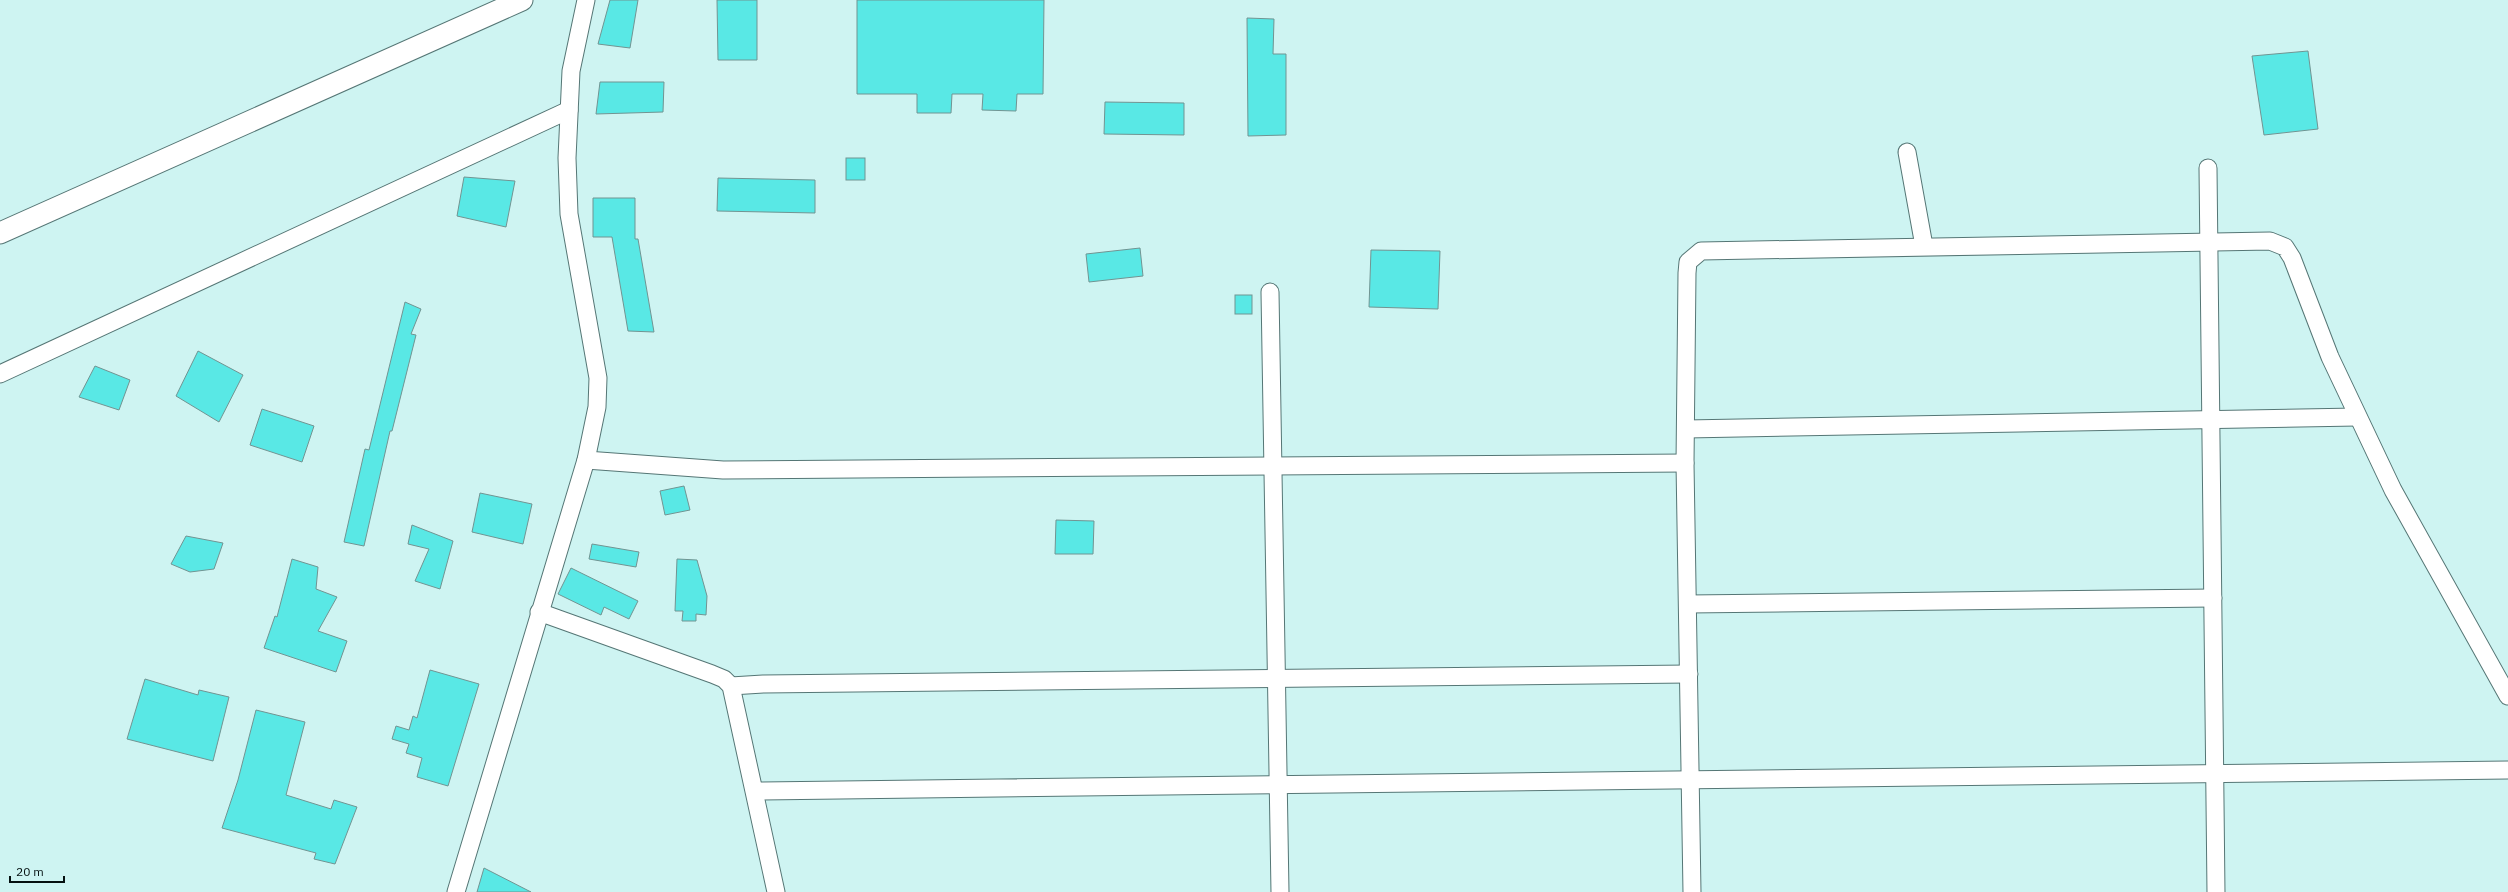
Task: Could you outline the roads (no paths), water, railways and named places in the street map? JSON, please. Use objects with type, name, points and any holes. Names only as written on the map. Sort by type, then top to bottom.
[{"type":"street","points":[[0,233],[522,0]]},
{"type":"street","points":[[456,892],[539,612],[586,460],[597,407],[598,378],[570,214],[567,158],[571,71],[586,0]]},
{"type":"street","points":[[0,374],[569,110]]},
{"type":"street","points":[[1907,152],[1924,246]]},
{"type":"street","points":[[2208,168],[2216,892]]},
{"type":"street","points":[[1692,892],[1686,463],[1687,267],[1688,262],[1696,253],[1707,250],[2270,241],[2285,247],[2292,258],[2330,357],[2358,417],[2424,548],[2508,696]]},
{"type":"street","points":[[1270,292],[1280,892]]},
{"type":"street","points":[[1686,429],[2358,417]]},
{"type":"street","points":[[586,460],[723,470],[1686,463]]},
{"type":"street","points":[[1688,604],[2213,598]]},
{"type":"street","points":[[539,612],[712,674],[724,679],[731,686],[776,892]]},
{"type":"street","points":[[731,686],[763,684],[1689,674]]},
{"type":"street","points":[[755,791],[2508,770]]}]
